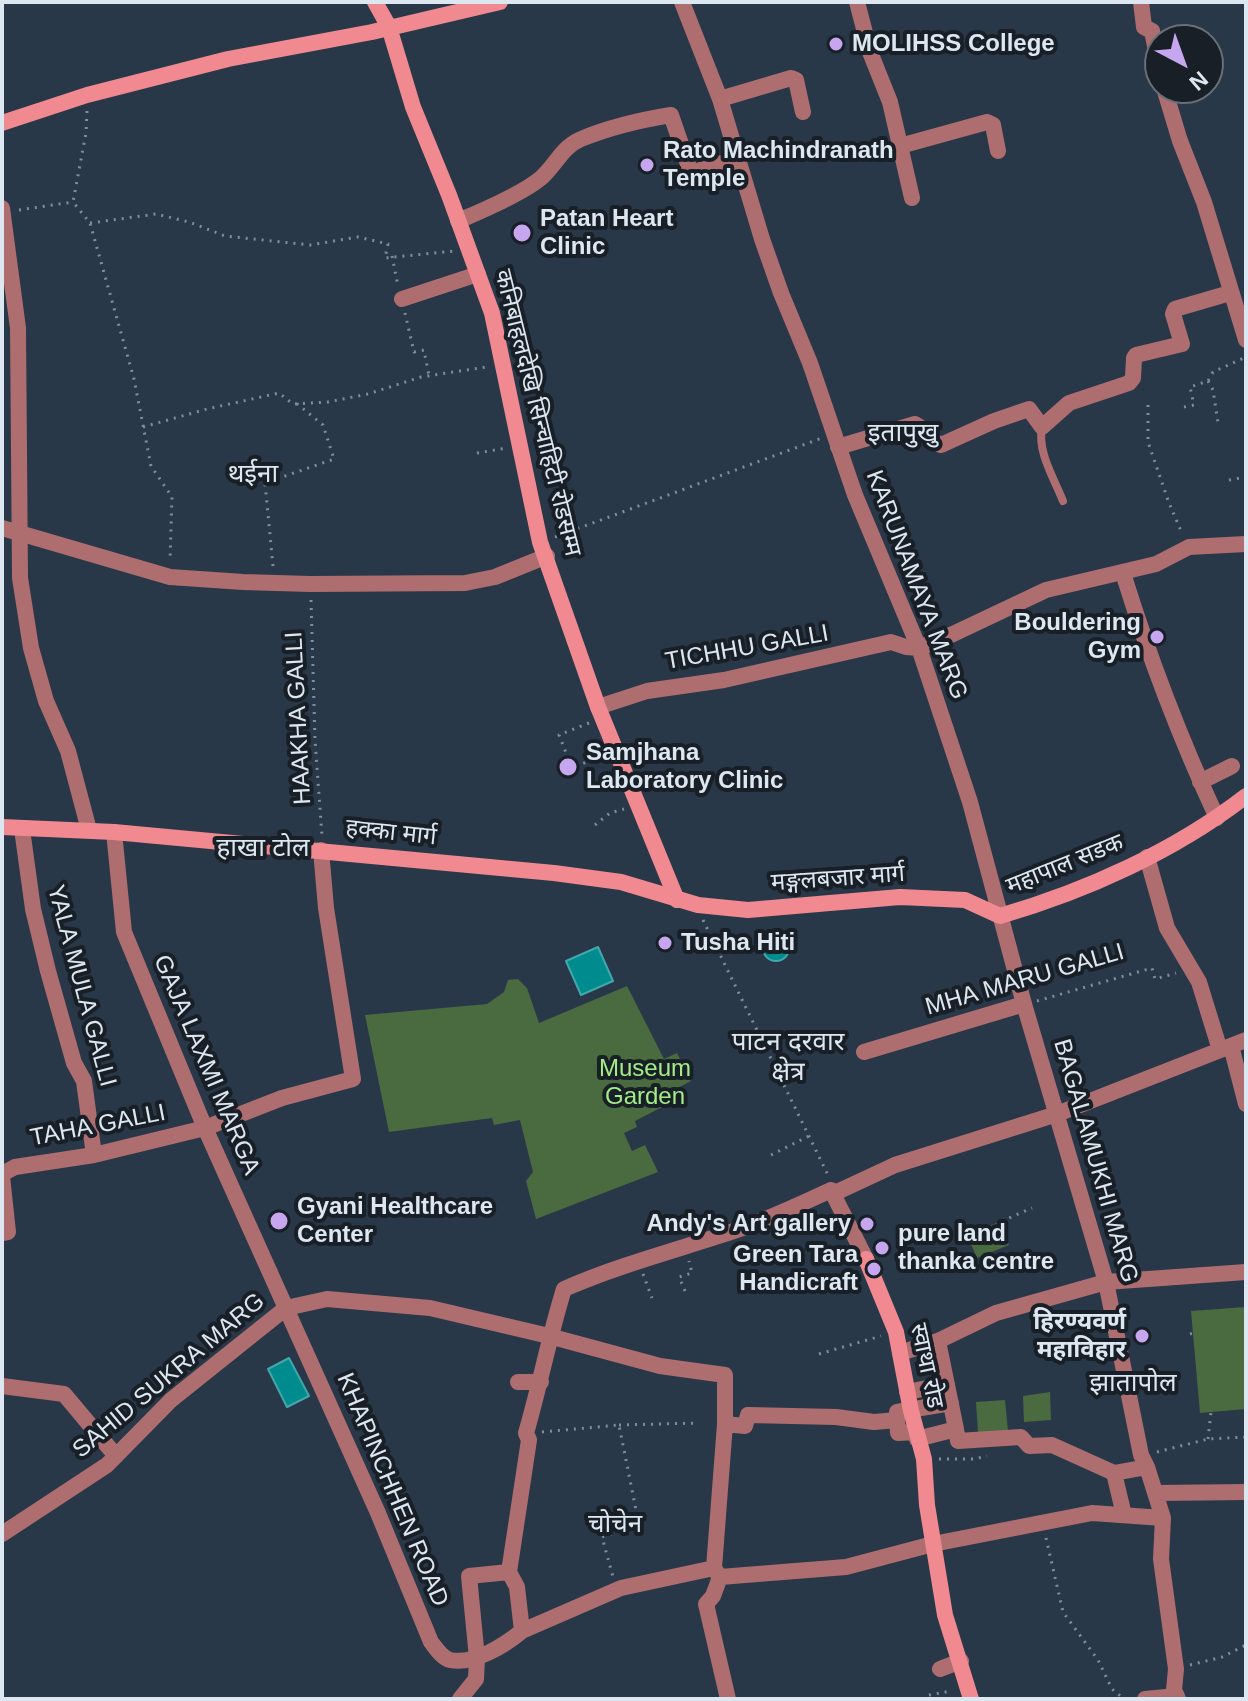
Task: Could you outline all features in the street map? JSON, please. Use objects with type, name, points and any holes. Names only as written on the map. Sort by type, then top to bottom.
[{"type":"street","name":"कनिबाहलदेखि सिन्चाहिटी रोडसम्म","points":[[375,2],[380,30],[492,313],[544,549],[601,712],[677,900]]},
{"type":"street","points":[[2,123],[87,95],[228,59],[380,30],[474,5],[500,2]]},
{"type":"street","name":"KARUNAMAYA MARG","points":[[682,2],[720,99],[762,239],[978,828],[1000,916]]},
{"type":"street","points":[[857,2],[870,52],[890,102],[912,198]]},
{"type":"street","points":[[1141,2],[1144,27]]},
{"type":"street","points":[[720,99],[791,78],[796,80],[803,112]]},
{"type":"street","points":[[1169,104],[1204,202],[1246,340]]},
{"type":"street","points":[[458,221],[495,205],[539,180],[557,163],[561,152],[579,140],[629,121],[671,115],[691,173],[737,158]]},
{"type":"street","points":[[900,146],[987,122],[993,125],[998,151]]},
{"type":"street","points":[[2,210],[18,328],[20,578],[31,648],[46,701],[68,751],[89,830]]},
{"type":"street","points":[[402,299],[478,274]]},
{"type":"street","points":[[836,440],[915,424],[930,441],[941,445],[1029,409],[1042,427],[1069,403],[1129,383],[1133,378],[1136,355],[1182,344],[1173,314],[1175,309],[1230,293]]},
{"type":"street","points":[[2,528],[170,577],[310,584],[465,583],[495,577],[544,549]]},
{"type":"street","points":[[912,648],[953,634],[1046,590],[1156,564],[1189,547],[1246,544]]},
{"type":"street","points":[[1123,573],[1154,667],[1217,818]]},
{"type":"street","name":"TICHHU GALLI","points":[[601,712],[647,691],[724,680],[891,642],[912,648]]},
{"type":"street","points":[[1200,782],[1232,766]]},
{"type":"street","name":"महापाल सडक","points":[[1000,916],[1031,907],[1147,857],[1217,818],[1246,796]]},
{"type":"street","name":"हक्का मार्ग","points":[[2,827],[65,828],[321,850],[621,882],[677,900]]},
{"type":"street","name":"YALA MULA GALLI","points":[[22,829],[33,909],[74,1063],[84,1081],[94,1155]]},
{"type":"street","name":"GAJA LAXMI MARGA","points":[[114,832],[124,932],[205,1128],[286,1308]]},
{"type":"street","name":"TAHA GALLI","points":[[2,1175],[15,1167],[94,1155],[205,1128],[282,1098],[353,1079],[326,908],[321,850]]},
{"type":"street","points":[[1147,857],[1167,928],[1232,1045],[1246,1104]]},
{"type":"street","name":"मङ्गलबजार मार्ग","points":[[677,900],[748,910],[900,897],[932,898],[965,900],[1000,916]]},
{"type":"street","name":"BAGALAMUKHI MARG","points":[[1000,916],[1106,1282],[1144,1461],[1163,1518]]},
{"type":"street","name":"MHA MARU GALLI","points":[[864,1052],[1024,1004]]},
{"type":"street","points":[[522,1631],[517,1587],[509,1572],[529,1440],[526,1433],[541,1382],[549,1336],[564,1289],[605,1271],[639,1263],[742,1228],[895,1165],[1057,1114],[1232,1045]]},
{"type":"street","points":[[2,1175],[8,1232],[2,1233]]},
{"type":"street","name":"स्वाथा रोड","points":[[834,1191],[896,1332],[907,1392],[904,1415],[916,1435],[924,1459],[933,1544],[945,1615],[969,1693]]},
{"type":"street","points":[[900,1353],[938,1341],[996,1313],[1106,1282],[1246,1272]]},
{"type":"street","points":[[286,1308],[327,1299],[430,1308],[660,1366],[725,1375],[717,1573],[713,1596],[706,1604],[728,1699]]},
{"type":"street","name":"SAHID SUKRA MARG","points":[[2,1534],[107,1465],[171,1400],[286,1308]]},
{"type":"street","name":"KHAPINCHHEN ROAD","points":[[286,1308],[378,1513],[431,1642],[449,1660],[477,1658]]},
{"type":"street","points":[[938,1341],[958,1441],[1021,1437],[1029,1446],[1052,1445],[1114,1473],[1144,1461]]},
{"type":"street","points":[[518,1382],[541,1382]]},
{"type":"street","points":[[907,1392],[947,1384]]},
{"type":"street","points":[[2,1386],[64,1394],[116,1456]]},
{"type":"street","points":[[725,1402],[749,1404],[745,1426],[725,1424]]},
{"type":"street","points":[[748,1415],[836,1417],[874,1422],[951,1403]]},
{"type":"street","points":[[916,1435],[956,1429]]},
{"type":"street","points":[[1114,1473],[1124,1515]]},
{"type":"street","points":[[1156,1493],[1246,1492]]},
{"type":"street","points":[[477,1658],[510,1641],[522,1631],[617,1590],[670,1576],[846,1567],[933,1544],[1092,1513],[1163,1518],[1161,1559],[1176,1669],[1174,1690],[1178,1698],[1145,1699]]},
{"type":"street","points":[[468,1696],[476,1679],[477,1658],[469,1576],[509,1572]]},
{"type":"street","points":[[940,1669],[961,1661]]},
{"type":"lane","points":[[1042,427],[1042,449],[1063,501]]},
{"type":"path","points":[[87,95],[86,133],[73,202],[90,223],[134,379],[151,466],[172,497],[170,577]]},
{"type":"path","points":[[2,210],[73,202]]},
{"type":"path","points":[[90,223],[156,214],[189,222],[225,236],[310,245],[358,237],[388,244],[385,258],[469,250]]},
{"type":"path","points":[[392,256],[414,352],[424,350],[429,376]]},
{"type":"path","points":[[1184,407],[1194,405],[1190,387],[1208,381],[1213,372],[1246,357]]},
{"type":"path","points":[[296,403],[328,402],[429,376],[502,364]]},
{"type":"path","points":[[1208,381],[1213,390],[1218,423]]},
{"type":"path","points":[[143,427],[279,393],[323,425],[334,459],[265,483],[275,582]]},
{"type":"path","points":[[1148,405],[1148,442],[1169,503],[1189,547]]},
{"type":"path","points":[[544,549],[836,440]]},
{"type":"path","points":[[477,453],[519,446]]},
{"type":"path","points":[[1229,480],[1246,477]]},
{"type":"path","name":"HAAKHA GALLI","points":[[310,584],[315,740],[323,827],[321,850]]},
{"type":"path","points":[[601,712],[559,735],[563,746],[572,768],[616,749]]},
{"type":"path","points":[[595,825],[610,813],[640,805]]},
{"type":"path","points":[[698,905],[834,1191]]},
{"type":"path","name":"MHA MARU GALLI","points":[[1024,1004],[1152,968],[1155,979],[1191,968]]},
{"type":"path","points":[[771,1155],[809,1136]]},
{"type":"path","points":[[1002,1221],[1032,1208]]},
{"type":"path","points":[[685,1245],[692,1273],[679,1277],[685,1291]]},
{"type":"path","points":[[639,1263],[652,1298]]},
{"type":"path","points":[[819,1354],[896,1332]]},
{"type":"path","points":[[1208,1439],[1211,1412]]},
{"type":"path","points":[[526,1433],[619,1425],[698,1423]]},
{"type":"path","points":[[617,1590],[602,1537],[639,1525],[619,1425]]},
{"type":"path","points":[[1144,1461],[1208,1439],[1246,1437]]},
{"type":"path","points":[[1042,1522],[1063,1612],[1098,1660],[1112,1689],[1124,1699]]},
{"type":"path","points":[[1176,1669],[1222,1657],[1246,1645]]},
{"type":"path","points":[[924,1699],[924,1696],[969,1693]]},
{"type":"green space","name":"Museum Garden","points":[[518,979],[527,988],[539,1023],[627,986],[664,1059],[677,1053],[691,1081],[670,1092],[674,1101],[635,1121],[637,1127],[624,1133],[632,1151],[645,1145],[658,1172],[536,1219],[526,1181],[533,1172],[520,1120],[494,1125],[492,1118],[389,1132],[365,1015],[487,1004],[504,992],[508,980]]},
{"type":"green space","points":[[999,1222],[1009,1245],[977,1258],[967,1235]]},
{"type":"green space","points":[[1246,1307],[1246,1409],[1200,1413],[1191,1311]]},
{"type":"green space","points":[[1050,1392],[1051,1420],[1024,1422],[1023,1396]]},
{"type":"green space","points":[[1005,1400],[1008,1431],[978,1433],[976,1402]]},
{"type":"shaded area","points":[[776,935],[785,939],[789,948],[785,957],[776,961],[767,957],[763,948],[767,939]]},
{"type":"shaded area","points":[[598,947],[613,981],[581,995],[566,961]]},
{"type":"shaded area","points":[[289,1358],[309,1396],[287,1407],[268,1369]]},
{"type":"place","name":"MOLIHSS College","points":[[836,44]]},
{"type":"place","name":"Rato Machindranath Temple","points":[[647,165]]},
{"type":"place","name":"Patan Heart Clinic","points":[[522,233]]},
{"type":"place","name":"Bouldering Gym","points":[[1157,637]]},
{"type":"place","name":"Samjhana Laboratory Clinic","points":[[568,767]]},
{"type":"place","name":"Tusha Hiti","points":[[665,943]]},
{"type":"place","name":"Gyani Healthcare Center","points":[[279,1221]]},
{"type":"place","name":"Andy's Art gallery","points":[[867,1224]]},
{"type":"place","name":"pure land thanka centre","points":[[882,1248]]},
{"type":"place","name":"Green Tara Handicraft","points":[[874,1269]]},
{"type":"place","name":"हिरण्यवर्ण महाविहार","points":[[1142,1336]]},
{"type":"district","name":"इतापुखु","points":[[903,434]]},
{"type":"district","name":"थईना","points":[[253,475]]},
{"type":"district","name":"हाखा टोल","points":[[263,849]]},
{"type":"district","name":"पाटन दरवार क्षेत्र","points":[[788,1058]]},
{"type":"district","name":"झातापोल","points":[[1133,1384]]},
{"type":"district","name":"चोचेन","points":[[615,1525]]}]
